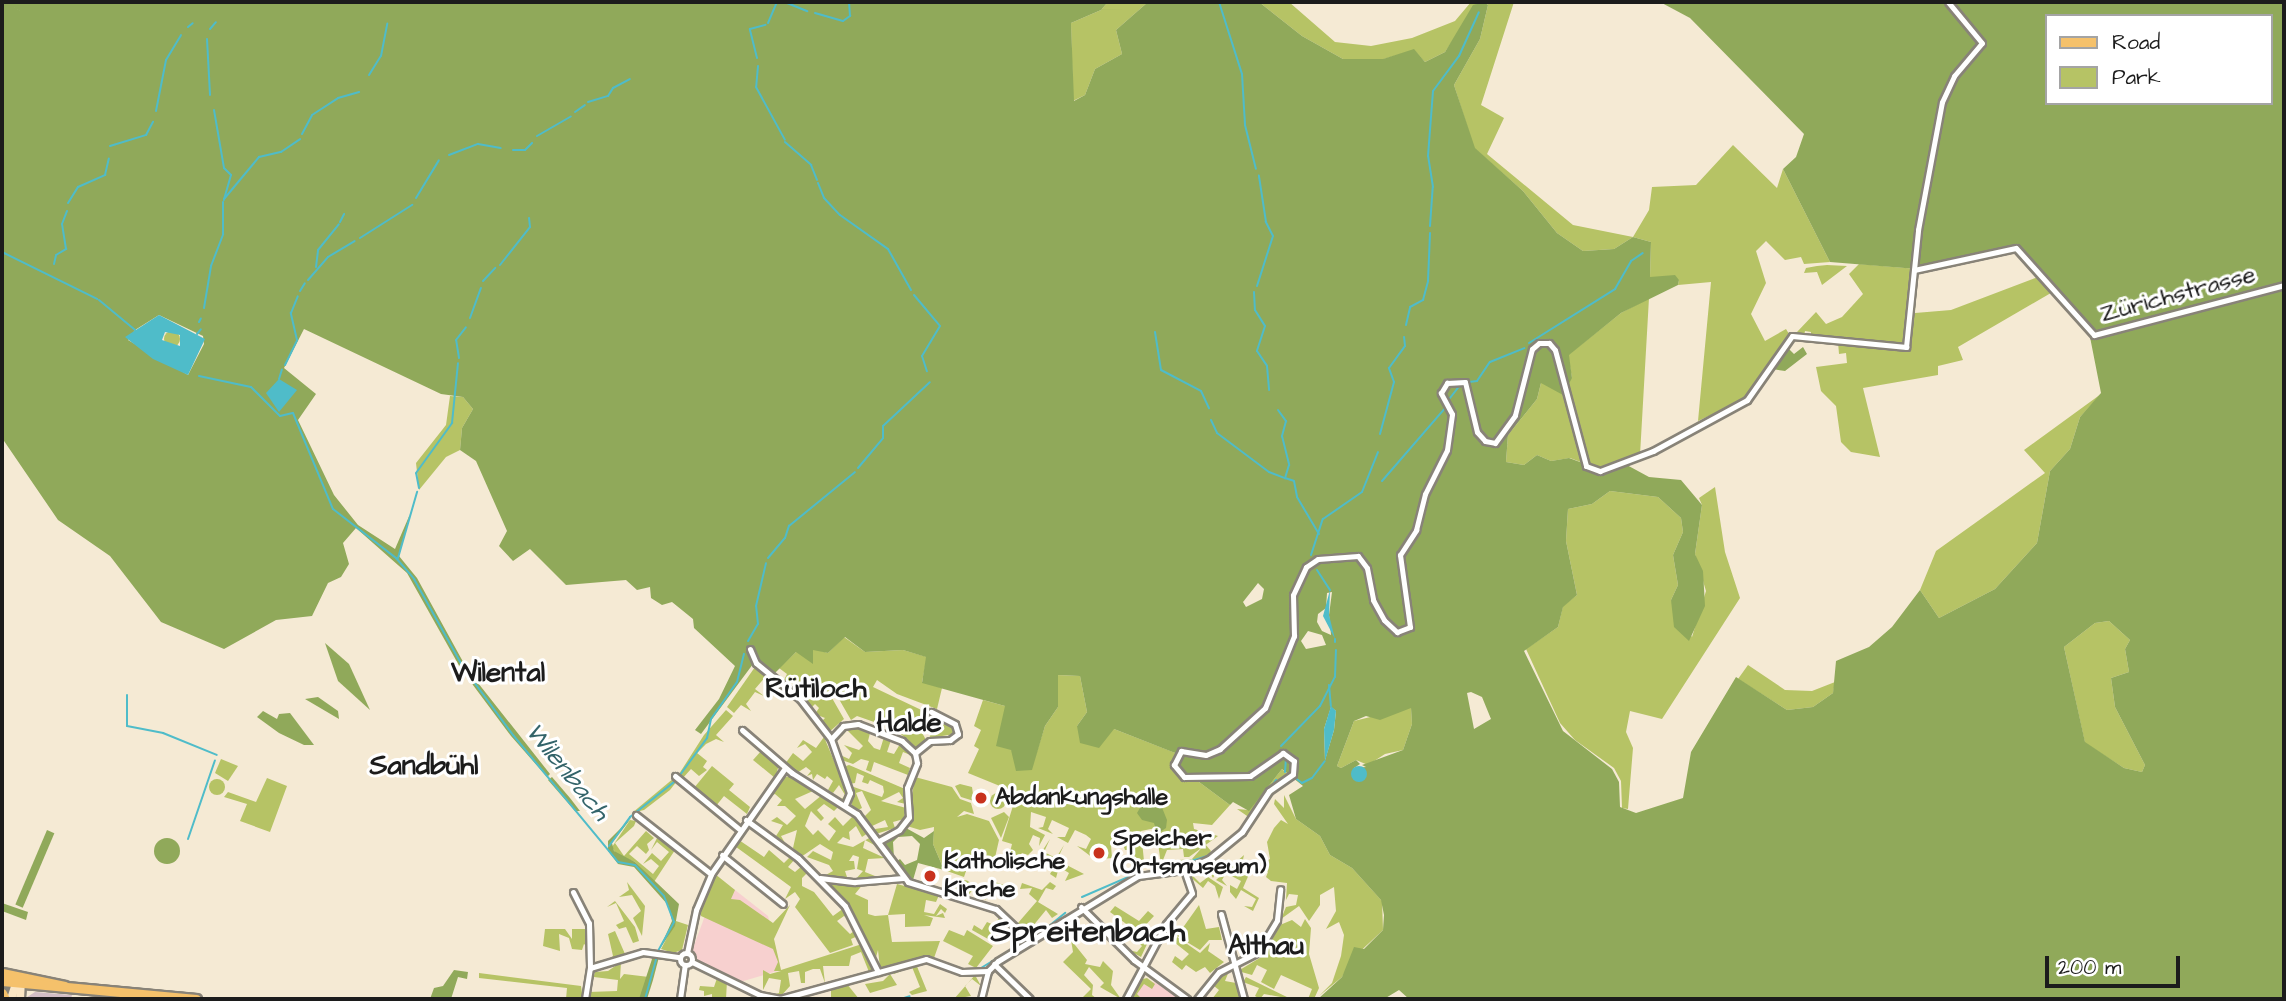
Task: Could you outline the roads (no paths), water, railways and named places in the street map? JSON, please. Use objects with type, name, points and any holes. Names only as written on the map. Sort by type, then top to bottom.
[{"type":"main road","points":[[2,973],[19,981]]},
{"type":"main road","points":[[2,981],[196,999]]},
{"type":"main road","points":[[11,999],[19,981]]},
{"type":"main road","points":[[19,981],[20,999]]},
{"type":"main road","points":[[2,993],[5,999]]},
{"type":"street","points":[[981,999],[988,971],[993,964],[1081,907],[1145,873],[1184,870],[1237,838],[1264,797],[1293,774],[1295,763],[1288,755],[1276,755],[1257,774],[1229,778],[1181,776],[1174,761],[1181,751],[1206,755],[1220,749],[1265,708],[1294,636],[1293,592],[1303,570],[1315,561],[1359,556],[1384,620],[1397,632],[1410,627],[1400,555],[1416,530],[1424,494],[1446,452],[1452,414],[1441,393],[1447,383],[1465,382],[1477,432],[1485,441],[1496,443],[1514,417],[1532,349],[1539,343],[1549,343],[1555,350],[1586,466],[1600,471],[1653,452],[1747,400],[1794,335],[1905,348],[1914,271],[1942,102],[1954,76],[1982,43],[1948,2]]},
{"type":"street","name":"Zürichstrasse","points":[[1914,271],[2016,248],[2094,335],[2284,285]]},
{"type":"street","points":[[750,649],[756,663],[800,699],[831,739],[850,793],[845,805]]},
{"type":"street","points":[[915,753],[930,741],[950,740],[958,734],[955,724],[931,712]]},
{"type":"street","points":[[831,739],[843,726],[858,724],[902,741],[915,753],[917,763],[907,788],[909,817],[899,830],[879,841]]},
{"type":"street","points":[[742,730],[785,768],[845,805],[879,841],[903,878]]},
{"type":"street","points":[[785,768],[739,829],[711,874],[696,910],[687,953],[692,962],[760,995],[780,999],[926,959],[962,972],[988,971]]},
{"type":"street","points":[[676,776],[739,829]]},
{"type":"street","points":[[636,815],[711,874]]},
{"type":"street","points":[[746,820],[777,839],[820,878],[855,920],[878,972]]},
{"type":"street","points":[[722,855],[783,904]]},
{"type":"street","points":[[1126,999],[1141,966],[1172,915],[1192,893],[1184,870]]},
{"type":"street","points":[[820,878],[855,882],[903,878],[996,909],[1030,941]]},
{"type":"street","points":[[1196,999],[1214,976],[1252,957],[1277,920],[1280,889]]},
{"type":"street","points":[[573,892],[589,923],[590,968],[585,999]]},
{"type":"street","points":[[1081,907],[1141,966],[1188,999]]},
{"type":"street","points":[[1221,914],[1231,966],[1244,999]]},
{"type":"street","points":[[590,968],[654,953],[680,957],[687,953]]},
{"type":"street","points":[[680,957],[685,965],[680,999]]},
{"type":"street","points":[[685,965],[692,962]]},
{"type":"street","points":[[993,964],[1030,999]]},
{"type":"water","points":[[159,315],[205,339],[188,375],[153,359],[125,337]],"holes":[[[165,332],[180,335],[180,346],[162,340]]]},
{"type":"water","points":[[279,379],[297,390],[279,412],[266,393]]},
{"type":"water","points":[[1330,590],[1329,615],[1335,639],[1323,616]]},
{"type":"water","points":[[1331,706],[1336,711],[1334,730],[1325,761],[1324,729]]},
{"type":"water","points":[[1356,766],[1362,766],[1367,774],[1365,780],[1356,782],[1351,777],[1351,771]]},
{"type":"waterway","points":[[768,23],[777,2]]},
{"type":"waterway","points":[[815,13],[843,21],[850,16],[849,2]]},
{"type":"waterway","points":[[1219,2],[1242,74],[1245,125],[1256,169]]},
{"type":"waterway","points":[[787,3],[807,11]]},
{"type":"waterway","points":[[1430,226],[1433,187],[1428,156],[1433,91],[1459,56],[1479,12]]},
{"type":"waterway","points":[[210,29],[216,22]]},
{"type":"waterway","points":[[188,27],[193,23]]},
{"type":"waterway","points":[[369,75],[381,56],[387,24]]},
{"type":"waterway","points":[[757,58],[750,29],[765,25]]},
{"type":"waterway","points":[[156,111],[166,60],[181,35]]},
{"type":"waterway","points":[[207,39],[210,95]]},
{"type":"waterway","points":[[758,66],[756,87],[785,140]]},
{"type":"waterway","points":[[588,102],[608,96],[613,88],[630,79]]},
{"type":"waterway","points":[[302,134],[312,115],[338,98],[359,92]]},
{"type":"waterway","points":[[575,112],[585,105]]},
{"type":"waterway","points":[[214,110],[224,168],[231,175],[224,200]]},
{"type":"waterway","points":[[537,136],[571,116]]},
{"type":"waterway","points":[[110,146],[146,135],[153,122]]},
{"type":"waterway","points":[[224,199],[259,157],[281,152],[300,139]]},
{"type":"waterway","points":[[785,142],[811,165],[817,180]]},
{"type":"waterway","points":[[513,150],[525,150],[532,143]]},
{"type":"waterway","points":[[449,155],[478,144],[501,148]]},
{"type":"waterway","points":[[68,203],[78,187],[105,175],[109,158]]},
{"type":"waterway","points":[[416,198],[439,160]]},
{"type":"waterway","points":[[1257,286],[1273,236],[1266,222],[1259,176]]},
{"type":"waterway","points":[[818,183],[824,198],[840,215],[888,249],[911,290]]},
{"type":"waterway","points":[[204,308],[211,266],[223,234],[223,202]]},
{"type":"waterway","points":[[360,238],[412,205]]},
{"type":"waterway","points":[[54,264],[56,255],[66,249],[62,224],[67,211]]},
{"type":"waterway","points":[[340,222],[344,214]]},
{"type":"waterway","points":[[500,265],[530,227],[529,218]]},
{"type":"waterway","points":[[316,267],[318,250],[339,224]]},
{"type":"waterway","points":[[1406,325],[1410,307],[1423,300],[1428,281],[1430,233]]},
{"type":"waterway","points":[[308,280],[328,257],[355,241]]},
{"type":"waterway","points":[[2,252],[97,299]]},
{"type":"waterway","points":[[1529,343],[1615,289],[1631,261],[1643,253]]},
{"type":"waterway","points":[[483,281],[495,268]]},
{"type":"waterway","points":[[300,291],[305,283]]},
{"type":"waterway","points":[[470,318],[481,288]]},
{"type":"waterway","points":[[1254,292],[1255,310],[1265,326],[1257,351],[1267,366],[1269,390]]},
{"type":"waterway","points":[[914,295],[940,326],[922,356],[927,371]]},
{"type":"waterway","points":[[285,365],[297,340],[291,313],[298,296]]},
{"type":"waterway","points":[[99,300],[135,330]]},
{"type":"waterway","points":[[199,322],[201,318]]},
{"type":"waterway","points":[[459,358],[456,340],[466,327]]},
{"type":"waterway","points":[[197,334],[201,329]]},
{"type":"waterway","points":[[1155,332],[1161,370],[1201,391],[1209,408]]},
{"type":"waterway","points":[[1380,434],[1394,382],[1389,368],[1405,346],[1404,337]]},
{"type":"waterway","points":[[1469,382],[1477,381],[1490,362],[1524,348]]},
{"type":"waterway","points":[[419,488],[416,473],[452,423],[458,363]]},
{"type":"waterway","points":[[279,379],[282,369]]},
{"type":"waterway","name":"Wilenbach","points":[[199,376],[251,387],[280,416],[293,413],[333,509],[396,558],[414,579],[463,667],[513,735],[618,862],[635,865],[664,896],[674,922],[658,951]]},
{"type":"waterway","points":[[858,468],[883,438],[883,426],[930,382]]},
{"type":"waterway","points":[[1450,398],[1460,385]]},
{"type":"waterway","points":[[1382,481],[1446,407]]},
{"type":"waterway","points":[[1278,410],[1286,421],[1282,436],[1289,465],[1285,478],[1294,481],[1297,497],[1319,534]]},
{"type":"waterway","points":[[1211,420],[1217,433],[1269,472],[1285,478]]},
{"type":"waterway","points":[[1311,555],[1323,519],[1362,492],[1378,452]]},
{"type":"waterway","points":[[768,558],[785,538],[789,526],[855,472]]},
{"type":"waterway","points":[[398,558],[417,492]]},
{"type":"waterway","points":[[748,641],[758,624],[756,606],[766,563]]},
{"type":"waterway","points":[[1317,570],[1330,590]]},
{"type":"waterway","points":[[1281,746],[1320,706],[1335,677],[1336,650]]},
{"type":"waterway","points":[[680,775],[707,738],[711,719],[737,682],[744,654]]},
{"type":"waterway","points":[[1329,685],[1331,706]]},
{"type":"waterway","points":[[127,695],[127,726],[163,733],[217,755]]},
{"type":"waterway","points":[[1285,772],[1286,758]]},
{"type":"waterway","points":[[188,839],[215,760]]},
{"type":"waterway","points":[[1294,777],[1302,783],[1312,778],[1325,761]]},
{"type":"waterway","points":[[1249,817],[1276,780]]},
{"type":"waterway","points":[[609,846],[630,817],[674,782]]},
{"type":"waterway","points":[[1175,866],[1207,856]]},
{"type":"waterway","points":[[1082,897],[1142,871]]},
{"type":"waterway","points":[[1049,926],[1065,913]]},
{"type":"waterway","points":[[1037,934],[1046,928]]},
{"type":"waterway","points":[[981,968],[1022,943]]},
{"type":"waterway","name":"Wilenbach","points":[[645,999],[657,956]]},
{"type":"waterway","points":[[901,999],[910,996]]},
{"type":"place","name":"Abdankungshalle","points":[[981,798]]},
{"type":"place","name":"Speicher (Ortsmuseum)","points":[[1099,853]]},
{"type":"place","name":"Katholische Kirche","points":[[930,876]]},
{"type":"district","name":"Wilental","points":[[498,673]]},
{"type":"district","name":"Rütiloch","points":[[816,689]]},
{"type":"district","name":"Halde","points":[[909,723]]},
{"type":"district","name":"Sandbühl","points":[[424,766]]},
{"type":"district","name":"Spreitenbach","points":[[1088,932]]},
{"type":"district","name":"Althau","points":[[1266,946]]}]
